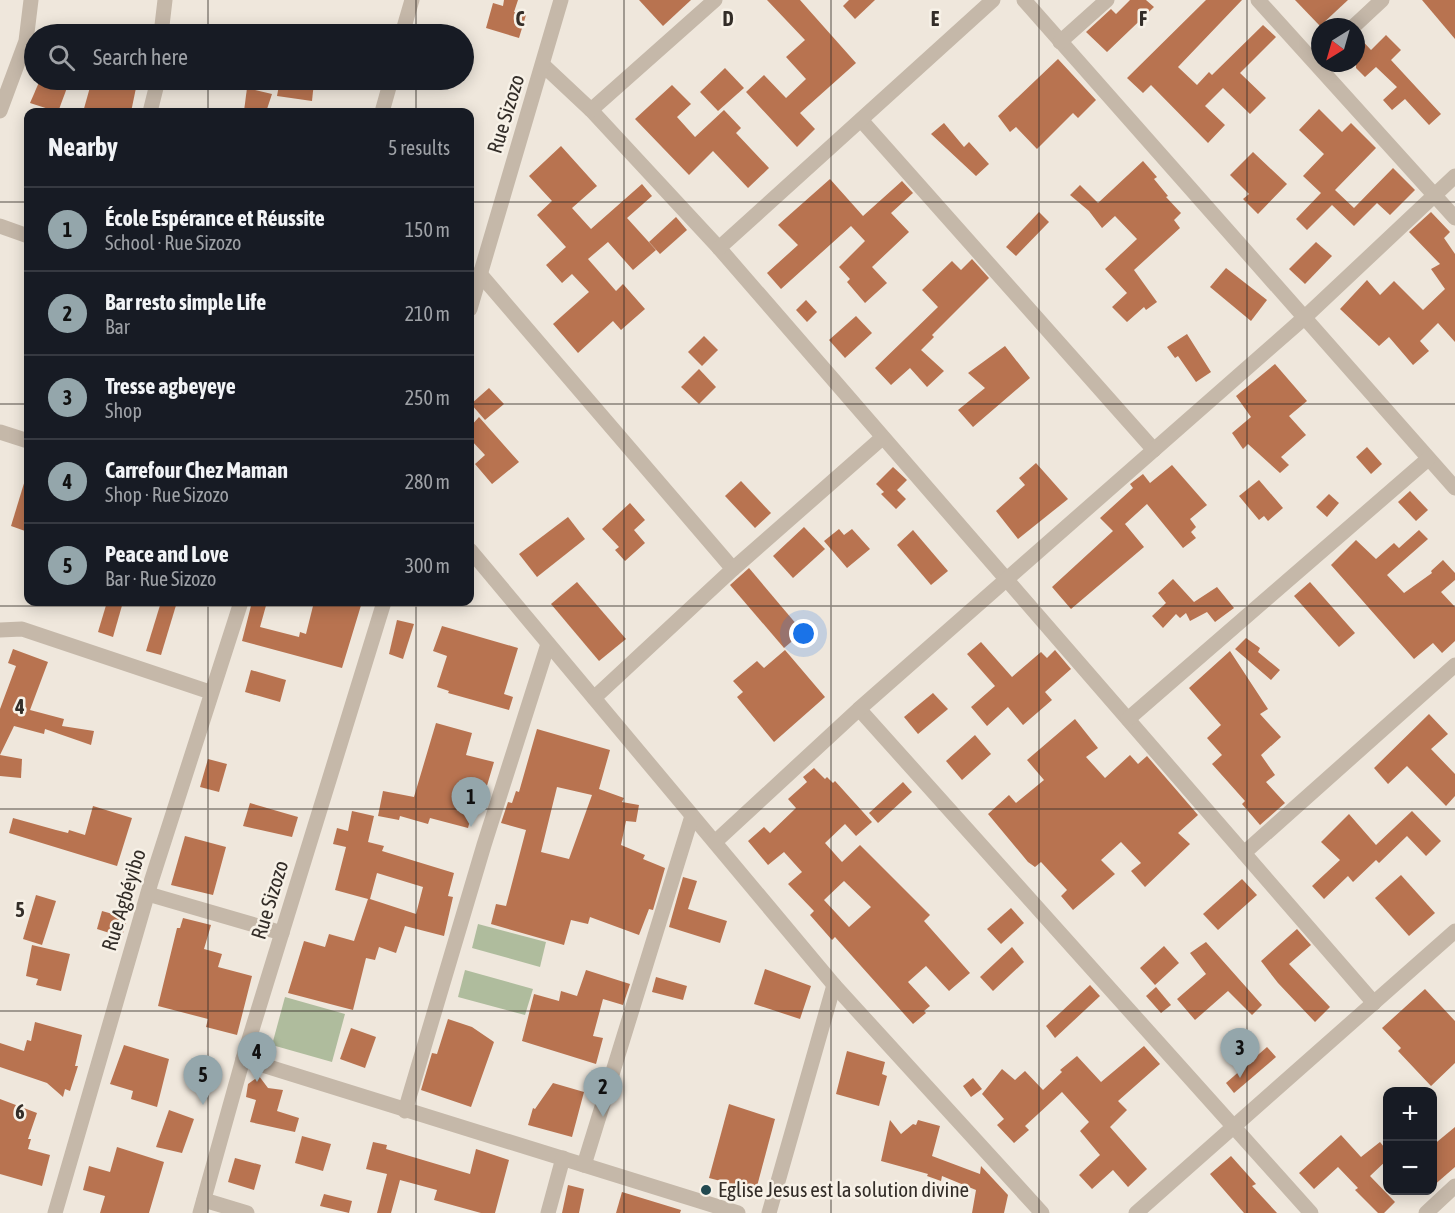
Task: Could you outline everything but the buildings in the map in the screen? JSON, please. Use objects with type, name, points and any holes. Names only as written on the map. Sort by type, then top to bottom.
[{"type":"street","points":[[28,24],[31,0]]},
{"type":"street","points":[[162,24],[165,0]]},
{"type":"street","points":[[405,24],[411,0]]},
{"type":"street","name":"Rue Sizozo","points":[[475,275],[543,64],[561,0]]},
{"type":"street","points":[[591,110],[715,0]]},
{"type":"street","points":[[719,248],[993,0]]},
{"type":"street","points":[[1024,0],[1455,488]]},
{"type":"street","points":[[1060,42],[1107,0]]},
{"type":"street","points":[[1258,0],[1311,53]]},
{"type":"street","points":[[1363,18],[1382,0]]},
{"type":"street","points":[[0,111],[24,45]]},
{"type":"street","points":[[543,64],[591,110],[719,248],[1374,1003]]},
{"type":"street","points":[[1328,72],[1455,218]]},
{"type":"street","points":[[151,108],[156,90]]},
{"type":"street","points":[[383,108],[388,90]]},
{"type":"street","points":[[861,120],[1154,450]]},
{"type":"street","points":[[715,842],[859,709],[1304,318],[1455,176]]},
{"type":"street","points":[[0,226],[24,235]]},
{"type":"street","points":[[475,275],[733,569]]},
{"type":"street","points":[[0,432],[24,440]]},
{"type":"street","points":[[594,698],[733,569],[882,438]]},
{"type":"street","points":[[1128,718],[1428,459]]},
{"type":"street","points":[[474,555],[834,985],[1042,1213]]},
{"type":"street","name":"Rue Agbéyibo","points":[[54,1213],[148,894],[210,692],[240,606]]},
{"type":"street","name":"Rue Sizozo","points":[[202,1207],[243,1059],[383,606]]},
{"type":"street","points":[[0,630],[22,629],[210,692]]},
{"type":"street","points":[[405,1110],[484,845],[548,644]]},
{"type":"street","points":[[1244,853],[1455,665]]},
{"type":"street","points":[[859,709],[1235,1125],[1311,1213]]},
{"type":"street","points":[[584,1165],[692,816]]},
{"type":"street","points":[[148,894],[282,933]]},
{"type":"street","points":[[1136,1213],[1455,931]]},
{"type":"street","points":[[769,1213],[834,985]]},
{"type":"street","points":[[243,1059],[738,1213]]},
{"type":"street","points":[[548,1213],[563,1158]]},
{"type":"street","points":[[1426,1213],[1455,1186]]},
{"type":"street","points":[[202,1207],[247,1213]]},
{"type":"green space","points":[[478,924],[546,942],[540,967],[472,948]]},
{"type":"green space","points":[[465,970],[533,989],[525,1015],[458,997]]},
{"type":"green space","points":[[285,997],[345,1014],[332,1062],[272,1045]]},
{"type":"place","name":"École Espérance et Réussite","points":[[471,827]]},
{"type":"place","name":"Tresse agbeyeye","points":[[1240,1078]]},
{"type":"place","name":"Carrefour Chez Maman","points":[[257,1082]]},
{"type":"place","name":"Peace and Love","points":[[203,1105]]},
{"type":"place","name":"Bar resto simple Life","points":[[603,1117]]},
{"type":"place","name":"Eglise Jesus est la solution divine","points":[[706,1190]]}]
